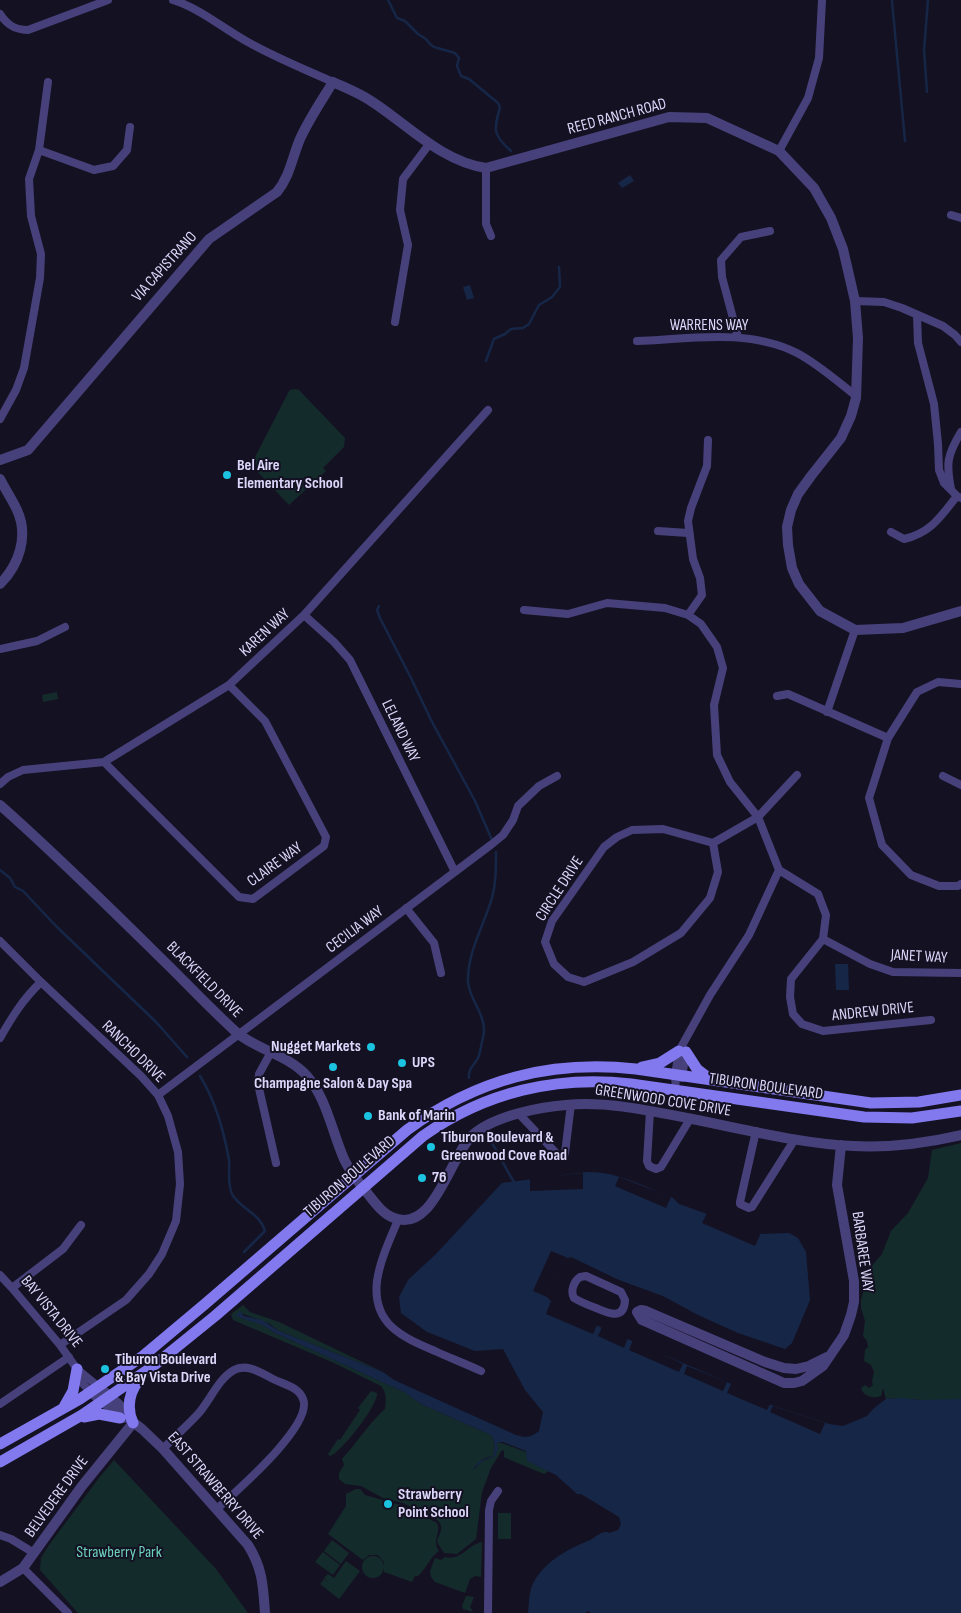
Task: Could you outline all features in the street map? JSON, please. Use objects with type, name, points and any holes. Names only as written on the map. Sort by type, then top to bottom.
[{"type":"main road","points":[[636,1069],[660,1063],[683,1049],[697,1069],[711,1080]]},
{"type":"main road","name":"TIBURON BOULEVARD","points":[[0,1444],[60,1412],[143,1356],[420,1120],[454,1099],[492,1083],[523,1074],[563,1068],[603,1066],[636,1069],[871,1103],[919,1102],[961,1096]]},
{"type":"main road","name":"TIBURON BOULEVARD","points":[[0,1462],[107,1400],[146,1372],[203,1326],[415,1142],[469,1108],[514,1092],[545,1084],[593,1081],[625,1083],[848,1116],[912,1118],[961,1111]]},
{"type":"main road","points":[[60,1412],[72,1395],[77,1369]]},
{"type":"main road","points":[[68,1424],[94,1414],[127,1420],[129,1399],[133,1388],[146,1372]]},
{"type":"street","points":[[0,14],[7,24],[14,28],[28,30],[108,0]]},
{"type":"street","points":[[174,0],[206,14],[246,41],[371,101],[455,159],[476,167],[486,168],[486,224],[491,236]]},
{"type":"street","points":[[779,151],[808,98],[819,58],[822,0]]},
{"type":"street","points":[[0,419],[16,390],[24,368],[40,278],[41,254],[31,216],[29,180],[39,150],[48,82]]},
{"type":"street","name":"VIA CAPISTRANO","points":[[0,460],[28,450],[209,239],[277,192],[285,183],[301,138],[333,82]]},
{"type":"street","name":"REED RANCH ROAD","points":[[486,168],[669,117],[707,118],[779,151],[814,188],[831,218],[843,249],[855,302],[858,338],[856,396],[851,416],[841,438],[798,494],[791,510],[787,527],[789,555],[799,584],[820,611],[855,630]]},
{"type":"street","points":[[39,150],[94,170],[113,166],[128,150],[130,127]]},
{"type":"street","points":[[395,322],[408,245],[400,210],[403,179],[430,143]]},
{"type":"street","points":[[951,215],[961,218]]},
{"type":"street","points":[[738,337],[722,278],[721,260],[741,237],[770,231]]},
{"type":"street","points":[[855,302],[884,302],[902,308],[949,330],[961,342]]},
{"type":"street","points":[[891,532],[904,539],[916,536],[934,525],[959,497],[944,483],[938,470],[938,444],[934,404],[918,344],[917,316]]},
{"type":"street","name":"WARRENS WAY","points":[[637,340],[738,337],[756,339],[795,352],[816,365],[856,396]]},
{"type":"street","name":"KAREN WAY","points":[[0,784],[8,777],[24,770],[104,762],[229,685],[304,616],[488,410]]},
{"type":"street","points":[[951,489],[947,463],[951,449],[961,432]]},
{"type":"street","points":[[688,615],[702,595],[700,578],[693,558],[688,533],[688,521],[707,466],[708,440]]},
{"type":"street","points":[[0,479],[18,511],[22,544],[18,560],[9,575],[0,584]]},
{"type":"street","points":[[658,531],[688,533]]},
{"type":"street","points":[[524,610],[568,614],[607,603],[665,608],[688,615],[701,624],[717,647],[723,668],[714,705],[717,755],[730,782],[758,817],[779,870],[818,894],[826,915],[823,938]]},
{"type":"street","points":[[827,712],[855,630],[903,628],[961,611]]},
{"type":"street","name":"LELAND WAY","points":[[304,616],[334,642],[350,660],[455,872]]},
{"type":"street","points":[[0,649],[37,641],[65,627]]},
{"type":"street","points":[[961,684],[938,682],[917,692],[888,738],[869,798],[882,845],[911,875],[939,886],[958,886],[961,884]]},
{"type":"street","name":"CLAIRE WAY","points":[[104,762],[239,897],[253,899],[324,846],[326,837],[265,720],[229,685]]},
{"type":"street","points":[[777,696],[788,694],[888,738]]},
{"type":"street","name":"CECILIA WAY","points":[[158,1095],[503,835],[513,820],[518,806],[539,786],[557,776]]},
{"type":"street","points":[[713,843],[758,817],[798,776]]},
{"type":"street","points":[[943,776],[961,785]]},
{"type":"street","name":"BLACKFIELD DRIVE","points":[[0,805],[57,856],[239,1035],[296,1066],[312,1082],[322,1101],[346,1163],[363,1187]]},
{"type":"street","name":"CIRCLE DRIVE","points":[[663,828],[713,843],[718,872],[710,898],[681,933],[633,962],[584,982],[568,977],[554,964],[545,942],[552,921],[604,847],[617,837],[632,830],[663,828]]},
{"type":"street","points":[[676,1091],[683,1049],[692,1025],[750,935],[779,870]]},
{"type":"street","points":[[406,908],[434,943],[441,973]]},
{"type":"street","name":"JANET WAY","points":[[823,938],[870,964],[893,972],[961,972]]},
{"type":"street","name":"ANDREW DRIVE","points":[[823,938],[791,979],[790,997],[793,1014],[802,1024],[823,1031],[931,1020]]},
{"type":"street","name":"RANCHO DRIVE","points":[[0,941],[40,982],[141,1076],[158,1095],[168,1116],[178,1152],[180,1184],[176,1221],[162,1254],[149,1274],[126,1300],[60,1345]]},
{"type":"street","points":[[0,1038],[15,1012],[28,994],[40,982]]},
{"type":"street","points":[[271,1052],[259,1074],[258,1084],[276,1163]]},
{"type":"street","points":[[519,1114],[558,1155],[562,1156],[565,1153],[572,1104]]},
{"type":"street","name":"GREENWOOD COVE DRIVE","points":[[398,1220],[412,1219],[427,1209],[438,1194],[464,1144],[471,1136],[487,1125],[519,1114],[572,1104],[612,1105],[841,1146],[872,1147],[902,1145],[961,1135]]},
{"type":"street","points":[[650,1111],[647,1161],[649,1166],[656,1169],[661,1167],[690,1119]]},
{"type":"street","points":[[756,1131],[740,1202],[740,1204],[750,1208],[796,1139]]},
{"type":"street","name":"BARBAREE WAY","points":[[624,1307],[637,1312],[642,1320],[784,1383],[794,1383],[805,1379],[823,1366],[847,1328],[853,1309],[854,1281],[837,1185],[841,1146]]},
{"type":"street","points":[[363,1187],[384,1213],[398,1220],[387,1248],[377,1283],[377,1296],[384,1316],[392,1327],[404,1337],[481,1371]]},
{"type":"street","points":[[12,1288],[64,1249],[81,1225]]},
{"type":"street","name":"BAY VISTA DRIVE","points":[[0,1276],[60,1345],[77,1369],[81,1382],[95,1390]]},
{"type":"street","points":[[586,1276],[620,1292],[625,1298],[624,1307],[618,1314],[608,1313],[576,1299],[572,1296],[572,1290],[578,1278],[586,1276]]},
{"type":"street","name":"BARBAREE WAY","points":[[637,1312],[641,1310],[646,1311],[765,1362],[784,1368],[802,1368],[827,1357]]},
{"type":"street","points":[[0,1404],[68,1357]]},
{"type":"street","points":[[163,1448],[199,1413],[223,1380],[234,1370],[246,1367],[298,1392],[304,1400],[305,1409],[290,1434],[262,1468],[216,1508]]},
{"type":"street","name":"EAST STRAWBERRY DRIVE","points":[[95,1390],[127,1420],[142,1429],[163,1448],[248,1545],[257,1559],[262,1576],[265,1613]]},
{"type":"street","name":"BELVEDERE DRIVE","points":[[0,1582],[23,1568],[87,1480],[127,1420]]},
{"type":"street","points":[[488,1613],[489,1510],[490,1501],[498,1491]]},
{"type":"street","points":[[0,1535],[11,1539],[34,1553]]},
{"type":"street","points":[[23,1568],[68,1613]]},
{"type":"green space","points":[[290,390],[299,390],[345,438],[344,447],[323,468],[326,471],[289,505],[251,465],[288,393]]},
{"type":"green space","points":[[57,692],[58,699],[43,702],[42,695]]},
{"type":"green space","points":[[961,1143],[961,1399],[943,1401],[886,1399],[883,1388],[881,1396],[869,1396],[861,1388],[865,1385],[869,1388],[873,1385],[874,1372],[871,1365],[864,1361],[865,1350],[868,1347],[867,1341],[863,1336],[865,1321],[861,1300],[868,1274],[871,1267],[882,1254],[891,1231],[908,1213],[928,1178],[932,1150]]},
{"type":"green space","points":[[243,1305],[250,1312],[279,1322],[383,1372],[279,1331],[270,1324],[241,1313],[241,1318],[262,1325],[273,1332],[404,1392],[421,1404],[491,1435],[495,1445],[493,1456],[481,1460],[473,1470],[482,1461],[495,1456],[499,1442],[526,1452],[528,1461],[549,1471],[544,1474],[508,1459],[504,1457],[504,1451],[502,1450],[491,1468],[482,1492],[476,1539],[457,1554],[444,1553],[437,1542],[441,1525],[436,1519],[403,1503],[383,1498],[361,1486],[345,1484],[339,1479],[339,1473],[344,1465],[342,1459],[385,1409],[385,1394],[381,1386],[332,1362],[233,1320],[231,1314]]},
{"type":"green space","points":[[371,1391],[377,1393],[376,1399],[366,1417],[350,1438],[330,1456],[328,1454],[338,1439],[340,1440],[360,1410],[358,1408]]},
{"type":"green space","name":"Strawberry Park","points":[[114,1460],[216,1569],[248,1613],[78,1613],[40,1570],[41,1558],[49,1545]]},
{"type":"green space","points":[[360,1489],[365,1495],[404,1506],[437,1523],[436,1543],[439,1551],[421,1573],[415,1576],[412,1582],[384,1572],[384,1562],[378,1555],[369,1555],[363,1560],[328,1534],[346,1506],[346,1494]]},
{"type":"green space","points":[[498,1513],[511,1513],[511,1539],[498,1539]]},
{"type":"green space","points":[[332,1540],[349,1553],[341,1564],[324,1551]]},
{"type":"green space","points":[[482,1542],[481,1577],[475,1576],[470,1579],[465,1593],[435,1582],[431,1577],[430,1571],[435,1558],[441,1560],[445,1557],[456,1557],[472,1546]]},
{"type":"green space","points":[[323,1552],[340,1565],[333,1575],[315,1562]]},
{"type":"green space","points":[[373,1556],[381,1559],[384,1567],[381,1575],[373,1578],[365,1575],[362,1567],[365,1559]]},
{"type":"green space","points":[[346,1561],[360,1571],[339,1599],[320,1584],[324,1579],[330,1584],[324,1578],[328,1574],[334,1578]]},
{"type":"green space","points":[[466,1596],[474,1597],[470,1607],[473,1612],[463,1609],[462,1606]]},
{"type":"water","points":[[630,175],[634,181],[622,188],[618,183]]},
{"type":"water","points":[[470,285],[474,298],[467,300],[463,287]]},
{"type":"water","points":[[835,964],[848,964],[849,990],[836,990]]},
{"type":"water","points":[[587,1172],[609,1174],[631,1180],[673,1198],[679,1204],[763,1234],[789,1233],[798,1238],[806,1252],[810,1300],[792,1343],[785,1349],[738,1333],[696,1314],[663,1296],[619,1280],[571,1257],[563,1260],[546,1296],[551,1301],[600,1327],[729,1383],[771,1405],[829,1424],[843,1426],[867,1416],[886,1399],[961,1399],[961,1613],[591,1613],[588,1611],[585,1613],[528,1613],[532,1586],[548,1564],[571,1549],[602,1533],[618,1530],[621,1524],[619,1517],[581,1494],[577,1494],[556,1475],[527,1461],[526,1451],[503,1442],[497,1444],[498,1449],[495,1456],[482,1461],[472,1470],[479,1461],[493,1456],[495,1445],[491,1435],[421,1404],[404,1392],[273,1332],[265,1326],[237,1316],[234,1317],[240,1311],[244,1316],[262,1320],[279,1331],[383,1372],[394,1380],[516,1435],[530,1436],[539,1431],[543,1412],[525,1390],[503,1349],[475,1351],[427,1332],[401,1313],[399,1297],[408,1280],[436,1254],[502,1183]]},
{"type":"pier","points":[[583,1173],[583,1189],[530,1191],[530,1179]]},
{"type":"pier","points":[[619,1177],[671,1197],[666,1208],[615,1186]]},
{"type":"pier","points":[[707,1213],[761,1233],[755,1246],[702,1223]]},
{"type":"pier","points":[[551,1251],[568,1258],[563,1260],[547,1297],[533,1291]]},
{"type":"pier","points":[[551,1301],[597,1325],[593,1334],[546,1314]]},
{"type":"pier","points":[[602,1327],[628,1338],[624,1348],[598,1336]]},
{"type":"pier","points":[[633,1340],[683,1364],[679,1372],[629,1350]]},
{"type":"pier","points":[[687,1366],[727,1382],[723,1391],[684,1374]]},
{"type":"pier","points":[[731,1384],[770,1404],[767,1410],[727,1393]]},
{"type":"pier","points":[[773,1406],[825,1423],[820,1434],[770,1412]]},
{"type":"waterway","points":[[388,0],[397,18],[405,21],[434,47],[455,53],[459,58],[457,66],[461,76],[469,79],[498,103],[500,107],[496,131],[500,140],[511,151]]},
{"type":"waterway","points":[[927,92],[924,50],[928,0]]},
{"type":"waterway","points":[[892,1],[905,141]]},
{"type":"waterway","points":[[486,361],[494,339],[511,329],[523,328],[529,324],[539,305],[552,297],[560,287],[559,267]]},
{"type":"waterway","points":[[379,606],[377,610],[380,618],[431,720],[475,801],[492,840]]},
{"type":"waterway","points":[[469,1078],[470,1069],[479,1056],[484,1025],[469,988],[468,971],[473,950],[493,892],[496,875],[496,852]]},
{"type":"waterway","points":[[0,870],[10,878],[15,887],[23,891],[56,926],[156,1022],[187,1057]]},
{"type":"waterway","points":[[200,1076],[210,1095],[222,1127],[229,1160],[230,1190],[240,1204],[259,1220],[265,1231],[244,1252]]},
{"type":"waterway","points":[[490,1140],[514,1182]]},
{"type":"place","name":"Bel Aire Elementary School","points":[[227,475]]},
{"type":"place","name":"Nugget Markets","points":[[371,1047]]},
{"type":"place","name":"UPS","points":[[402,1063]]},
{"type":"place","name":"Champagne Salon & Day Spa","points":[[333,1067]]},
{"type":"place","name":"Bank of Marin","points":[[368,1116]]},
{"type":"place","name":"Tiburon Boulevard & Greenwood Cove Road","points":[[431,1147]]},
{"type":"place","name":"76","points":[[422,1178]]},
{"type":"place","name":"Tiburon Boulevard & Bay Vista Drive","points":[[105,1369]]},
{"type":"place","name":"Strawberry Point School","points":[[388,1504]]}]
